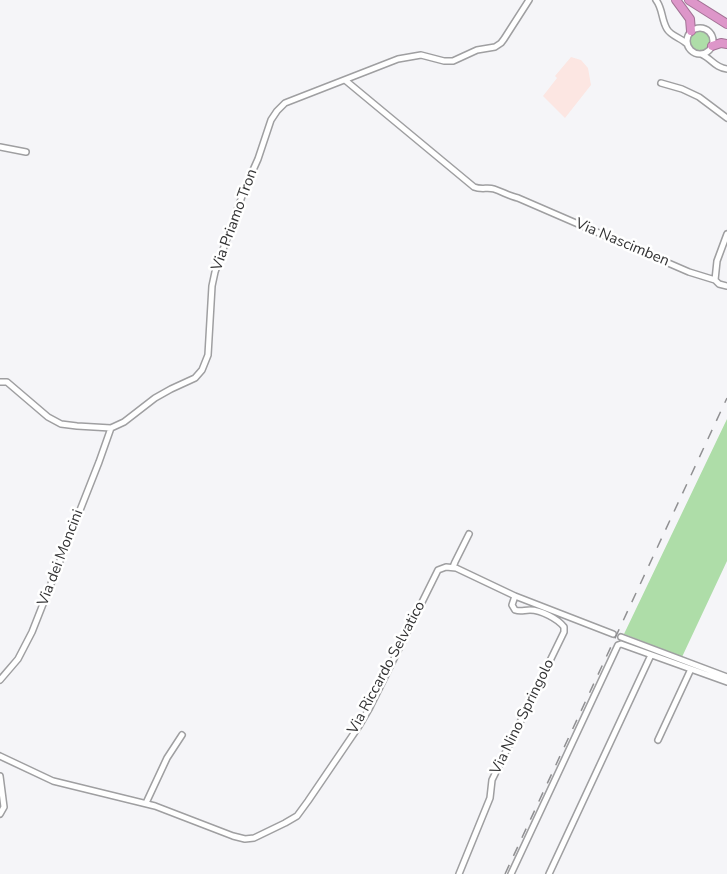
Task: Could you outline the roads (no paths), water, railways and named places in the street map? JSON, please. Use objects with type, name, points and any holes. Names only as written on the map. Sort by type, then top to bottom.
[{"type":"highway","points":[[676,0],[690,19],[691,32]]},
{"type":"highway","points":[[689,0],[727,24]]},
{"type":"highway","points":[[699,0],[727,18]]},
{"type":"highway","points":[[712,47],[721,43],[727,44]]},
{"type":"street","name":"Via Priamo Tron","points":[[111,428],[124,422],[155,398],[195,378],[202,370],[208,355],[212,286],[215,272],[276,111],[285,104],[404,57],[421,55],[453,61],[477,50],[495,47],[501,44],[529,0]]},
{"type":"street","points":[[656,0],[662,10],[667,29],[687,44],[692,51],[706,57],[718,67],[727,69]]},
{"type":"street","points":[[675,35],[680,36],[699,28],[708,31],[713,38],[712,61]]},
{"type":"street","points":[[687,44],[691,32]]},
{"type":"street","points":[[700,54],[705,54],[712,47]]},
{"type":"street","name":"Via Nascimben","points":[[345,80],[474,187],[492,188],[518,198],[689,272],[727,286]]},
{"type":"street","points":[[662,83],[699,97],[727,118]]},
{"type":"street","points":[[0,147],[26,152]]},
{"type":"street","points":[[715,280],[717,261],[727,234]]},
{"type":"street","points":[[0,382],[7,382],[48,417],[61,424],[111,428]]},
{"type":"street","name":"Via dei Moncini","points":[[0,681],[18,659],[32,632],[111,428]]},
{"type":"street","points":[[469,534],[453,567],[515,596],[613,634]]},
{"type":"street","name":"Via Riccardo Selvatico","points":[[0,756],[53,781],[146,803],[233,836],[245,839],[254,838],[297,816],[359,726],[438,570],[453,567]]},
{"type":"street","name":"Via Nino Springolo","points":[[459,874],[490,798],[492,780],[564,632],[563,624],[547,616],[533,610],[515,610],[512,605],[515,596]]},
{"type":"street","points":[[621,637],[727,677]]},
{"type":"street","points":[[511,874],[616,646],[621,644],[727,682]]},
{"type":"street","points":[[549,874],[651,655]]},
{"type":"street","points":[[658,741],[691,669]]},
{"type":"street","points":[[146,803],[167,758],[183,735]]},
{"type":"street","points":[[0,776],[4,807],[0,814]]},
{"type":"railway","points":[[505,874],[727,398]]}]
